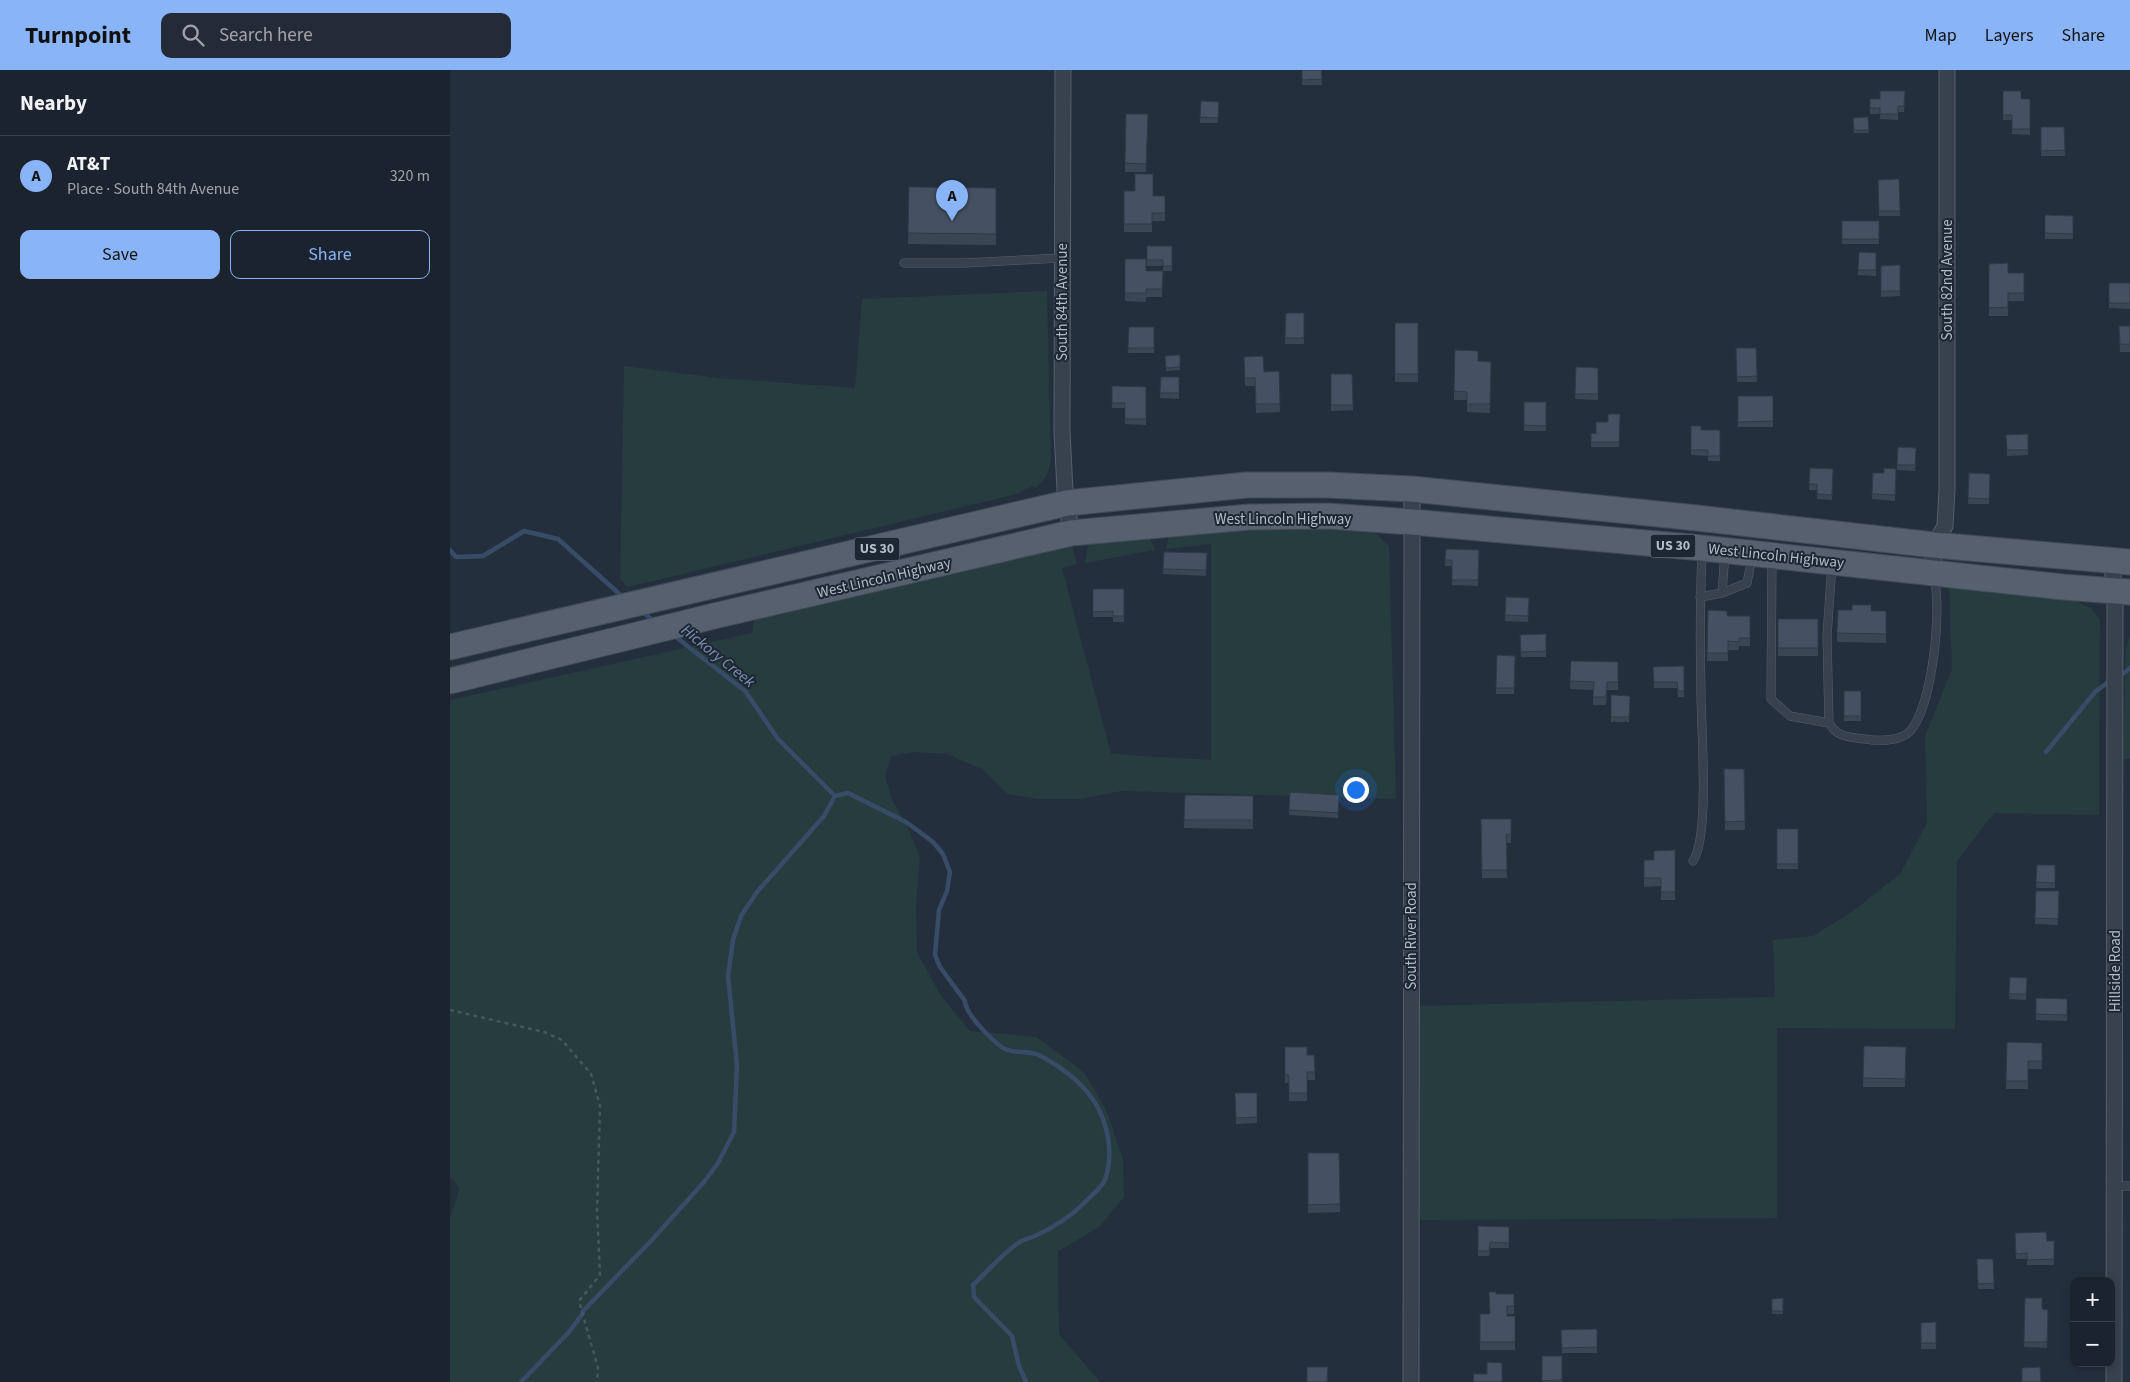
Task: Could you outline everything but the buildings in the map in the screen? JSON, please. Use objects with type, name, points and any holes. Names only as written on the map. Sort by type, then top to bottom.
[{"type":"main road","name":"West Lincoln Highway","points":[[450,647],[1067,504],[1247,485],[1327,485],[1412,489],[1697,518],[1934,545],[2120,561]]},
{"type":"main road","name":"West Lincoln Highway","points":[[450,681],[714,616],[1071,533],[1249,517],[1328,516],[1412,522],[1714,550],[2063,587],[2122,591]]},
{"type":"street","name":"South 84th Avenue","points":[[1063,70],[1062,432],[1071,533]]},
{"type":"street","name":"South 82nd Avenue","points":[[1934,545],[1945,526],[1947,490],[1947,70]]},
{"type":"street","name":"South River Road","points":[[1411,1382],[1412,489]]},
{"type":"street","points":[[1933,573],[1934,545]]},
{"type":"street","name":"Hillside Road","points":[[2114,1382],[2122,1186],[2122,591],[2120,561]]},
{"type":"lane","points":[[904,263],[964,263],[1062,258]]},
{"type":"lane","points":[[1714,550],[1722,593]]},
{"type":"lane","points":[[1693,861],[1699,845],[1703,771],[1700,597],[1714,550]]},
{"type":"lane","points":[[1700,597],[1722,593],[1747,583],[1762,555]]},
{"type":"lane","points":[[1762,555],[1771,699],[1790,716],[1828,723]]},
{"type":"lane","points":[[1832,562],[1827,636],[1828,723],[1834,732],[1841,736],[1874,740],[1897,738],[1910,731],[1922,712],[1930,680],[1938,592],[1933,573]]},
{"type":"path","points":[[450,1010],[544,1032],[562,1040],[591,1074],[600,1106],[597,1211],[600,1275],[579,1301],[598,1368],[597,1382]]},
{"type":"green space","points":[[1047,291],[1051,462],[1046,477],[1036,488],[1033,486],[1017,494],[628,587],[620,579],[624,366],[718,378],[855,388],[862,299]]},
{"type":"green space","points":[[1236,526],[1370,528],[1389,546],[1396,799],[1121,791],[1081,799],[1039,799],[1007,794],[982,769],[947,754],[913,752],[891,756],[885,777],[892,799],[909,830],[920,857],[916,904],[917,952],[941,996],[970,1031],[1036,1037],[1084,1072],[1107,1112],[1123,1159],[1124,1197],[1099,1227],[1058,1251],[1059,1334],[1100,1382],[450,1382],[450,1217],[460,1188],[450,1177],[450,700],[752,633],[754,617],[1072,545],[1077,564],[1062,568],[1111,754],[1211,760],[1211,544],[1166,549],[1169,535]]},
{"type":"green space","points":[[1148,534],[1155,550],[1085,563],[1088,544]]},
{"type":"green space","points":[[1949,585],[2067,598],[2091,608],[2100,620],[2099,815],[1994,813],[1957,861],[1955,1029],[1777,1028],[1777,1218],[1420,1220],[1420,1006],[1775,997],[1773,940],[1813,936],[1853,911],[1900,874],[1927,823],[1925,736],[1952,669]]},
{"type":"green space","points":[[2130,636],[2130,759],[2123,759],[2126,648]]},
{"type":"waterway","name":"Hickory Creek","points":[[450,550],[456,557],[483,556],[524,531],[558,539],[624,598]]},
{"type":"waterway","name":"Hickory Creek","points":[[642,612],[656,622]]},
{"type":"waterway","name":"Hickory Creek","points":[[672,634],[745,691],[778,739],[835,796]]},
{"type":"waterway","points":[[2124,673],[2130,668]]},
{"type":"waterway","points":[[2046,752],[2095,692],[2107,683]]},
{"type":"waterway","name":"Hickory Creek","points":[[835,796],[848,793],[906,822],[933,842],[943,854],[950,872],[947,891],[939,910],[935,955],[940,967],[965,1001],[969,1013],[992,1039],[1007,1050],[1039,1055],[1066,1072],[1087,1092],[1102,1116],[1109,1146],[1109,1155],[1108,1168],[1101,1187],[1065,1219],[1012,1248],[973,1285],[974,1297],[1012,1336],[1019,1366],[1026,1382]]},
{"type":"waterway","points":[[583,1311],[651,1241],[704,1182],[718,1163],[734,1132],[737,1065],[728,976],[733,940],[741,916],[757,892],[824,816],[835,796]]},
{"type":"waterway","points":[[521,1382],[569,1332],[583,1313]]},
{"type":"place","name":"AT&T","points":[[952,221]]}]
